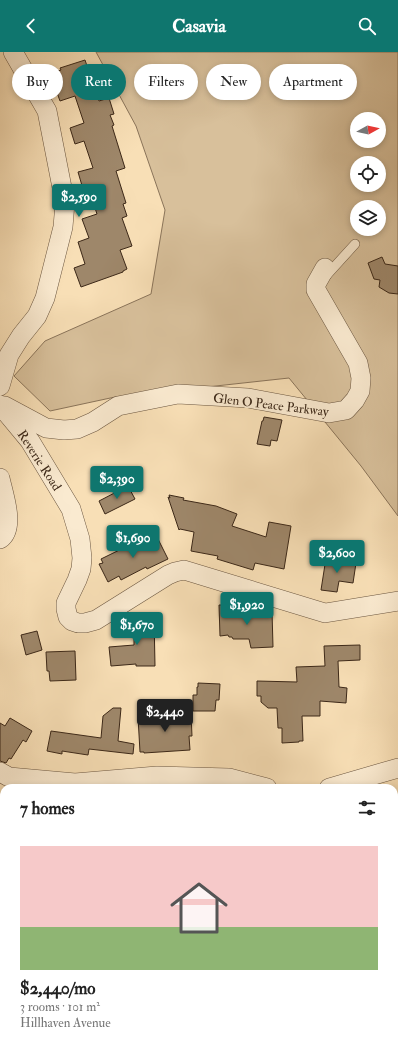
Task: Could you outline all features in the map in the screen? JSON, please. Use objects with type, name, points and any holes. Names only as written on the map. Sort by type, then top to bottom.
[{"type":"street","points":[[0,386],[9,355],[21,336],[37,316],[45,298],[63,227],[65,203],[47,112],[13,52]]},
{"type":"street","points":[[318,294],[316,284],[325,268]]},
{"type":"street","name":"Glen O Peace Parkway","points":[[0,404],[46,428],[64,430],[77,430],[118,406],[178,394],[248,398],[329,412],[346,410],[355,400],[360,391],[361,378],[358,363],[318,294]]},
{"type":"street","name":"Reverie Road","points":[[0,404],[30,441],[71,509],[80,539],[82,558],[81,569],[66,603],[68,617],[72,621],[84,623],[96,620],[168,575],[184,570],[326,613],[398,601]]},
{"type":"street","points":[[0,478],[8,512],[8,524],[4,536],[0,539]]},
{"type":"street","points":[[342,784],[398,768]]},
{"type":"street","points":[[0,772],[9,777],[75,783],[157,776],[229,778],[252,784]]},
{"type":"lane","points":[[318,294],[326,277],[355,244]]},
{"type":"shaded area","points":[[96,52],[398,52],[398,516],[361,466],[289,378],[115,397],[50,411],[14,376],[45,341],[151,294],[165,210],[136,126],[122,100],[126,100],[126,64],[102,64]]},
{"type":"building","points":[[85,60],[86,64],[72,64]]},
{"type":"building","points":[[71,64],[71,97],[63,100],[63,67]]},
{"type":"building","points":[[76,100],[110,100],[114,114],[110,115],[114,125],[112,126],[125,168],[116,171],[126,203],[123,204],[127,216],[122,218],[132,246],[120,250],[127,269],[123,272],[81,287],[74,268],[85,264],[78,242],[89,238],[82,219],[97,214],[88,187],[83,189],[78,172],[93,168],[84,141],[75,144],[70,128],[84,123]]},
{"type":"building","points":[[382,257],[385,264],[398,266],[398,294],[389,293],[379,287],[380,280],[374,279],[368,263]]},
{"type":"building","points":[[264,417],[282,420],[277,441],[271,440],[270,446],[257,444]]},
{"type":"building","points":[[128,486],[135,499],[105,514],[99,501]]},
{"type":"building","points":[[169,495],[184,498],[183,500],[216,506],[237,514],[232,526],[266,537],[269,522],[291,526],[284,569],[255,563],[253,570],[217,559],[218,556],[191,551],[194,532],[179,530],[168,497],[170,498]]},
{"type":"building","points":[[150,535],[151,538],[156,535],[168,559],[147,569],[146,567],[121,580],[119,576],[108,582],[99,564],[103,563],[101,559]]},
{"type":"building","points":[[326,558],[356,563],[353,583],[339,581],[337,592],[321,590]]},
{"type":"building","points":[[219,605],[235,605],[235,607],[245,606],[244,613],[272,611],[273,647],[251,648],[249,639],[233,639],[228,635],[220,636]]},
{"type":"building","points":[[154,616],[155,666],[136,666],[136,664],[111,666],[109,647],[134,645],[134,617]]},
{"type":"building","points":[[37,631],[42,650],[26,655],[21,635]]},
{"type":"building","points":[[360,645],[360,660],[338,661],[339,687],[347,688],[346,703],[320,701],[320,716],[302,716],[303,741],[282,743],[282,728],[278,728],[277,708],[268,708],[261,702],[261,696],[257,696],[257,681],[297,682],[296,667],[325,666],[324,646]]},
{"type":"building","points":[[75,651],[76,680],[50,681],[49,671],[47,671],[46,652]]},
{"type":"building","points":[[198,683],[220,684],[219,700],[216,700],[215,711],[193,711],[193,695],[197,695]]},
{"type":"building","points":[[113,708],[121,708],[118,741],[134,744],[133,754],[89,749],[88,755],[62,751],[62,754],[47,751],[51,731],[101,738],[103,716]]},
{"type":"building","points":[[191,714],[192,736],[189,736],[190,750],[140,752],[138,717]]},
{"type":"building","points":[[10,718],[32,731],[26,742],[23,740],[11,759],[9,758],[6,763],[0,761],[0,723],[5,726]]}]
